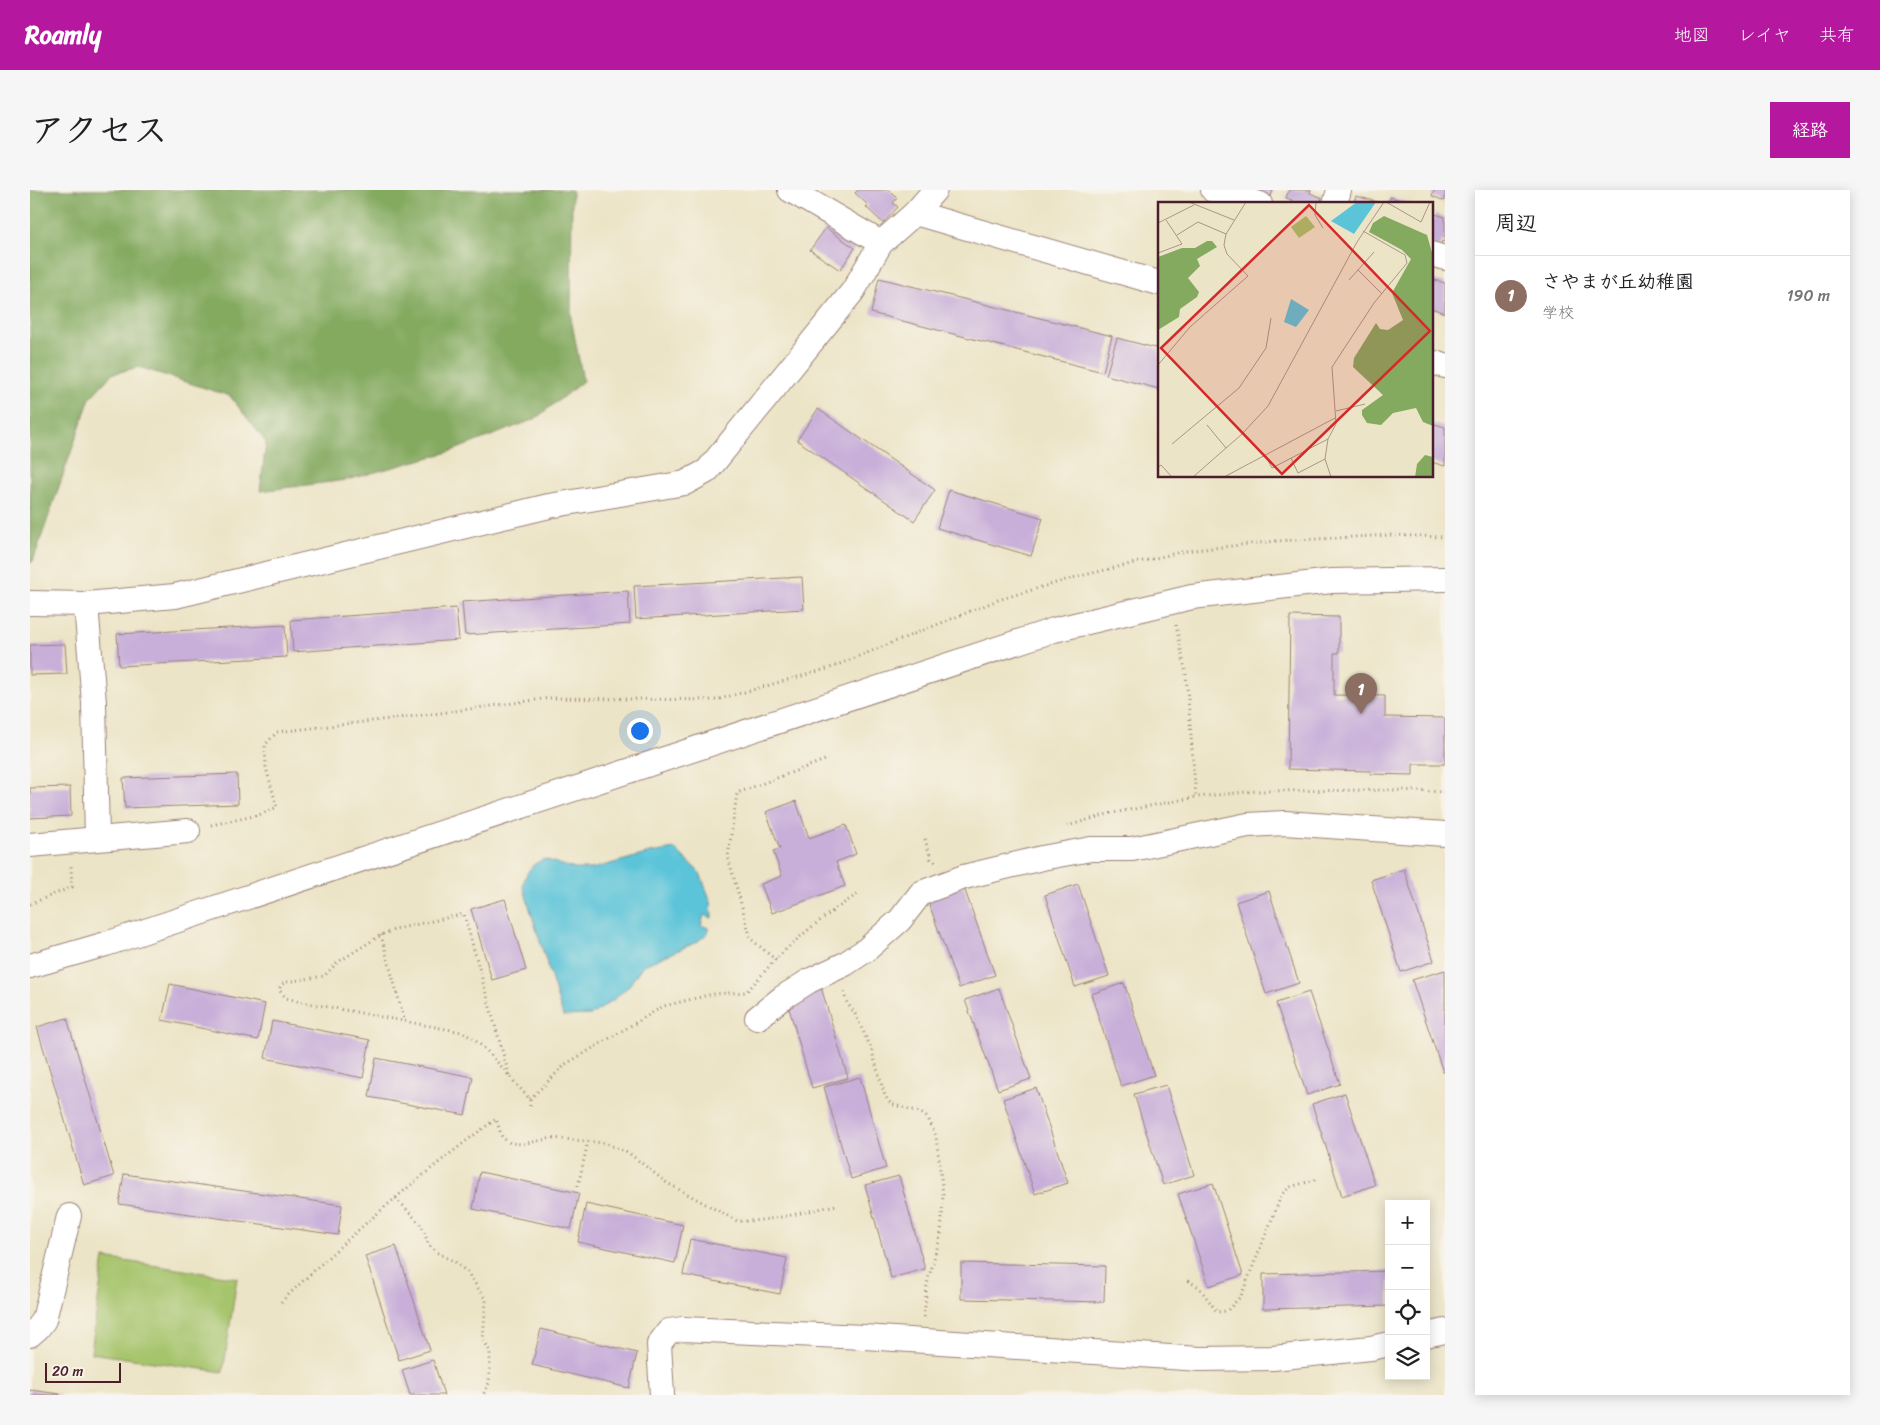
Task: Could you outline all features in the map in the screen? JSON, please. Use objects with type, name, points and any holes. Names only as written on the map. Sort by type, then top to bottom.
[{"type":"street","points":[[790,190],[881,243]]},
{"type":"street","points":[[30,604],[86,604],[175,596],[549,506],[685,483],[707,472],[853,292],[881,243],[915,213],[935,190]]},
{"type":"street","points":[[1213,190],[1253,202]]},
{"type":"street","points":[[1335,202],[1339,190]]},
{"type":"street","points":[[915,213],[1158,283]]},
{"type":"street","points":[[1432,254],[1445,258]]},
{"type":"street","points":[[30,966],[106,944],[1054,630],[1192,597],[1332,580],[1445,579]]},
{"type":"street","points":[[86,604],[94,703],[97,838]]},
{"type":"street","points":[[758,1018],[782,998],[809,981],[845,964],[866,950],[900,920],[921,893],[964,877],[1042,858],[1091,849],[1132,849],[1248,825],[1285,823],[1445,834]]},
{"type":"street","points":[[30,845],[188,831]]},
{"type":"street","points":[[30,1335],[44,1320],[68,1216]]},
{"type":"street","points":[[662,1395],[659,1344],[669,1331],[684,1329],[864,1337],[1200,1360],[1273,1358],[1385,1345]]},
{"type":"street","points":[[1430,1335],[1445,1331]]},
{"type":"path","points":[[188,831],[259,815],[277,807],[266,768],[265,745],[277,732],[550,698],[716,700],[830,668],[998,600],[1076,577],[1185,551],[1277,541],[1383,535],[1445,537]]},
{"type":"path","points":[[1175,622],[1186,674],[1196,797]]},
{"type":"path","points":[[776,960],[750,940],[728,857],[737,793],[825,760]]},
{"type":"path","points":[[30,904],[72,887],[70,842]]},
{"type":"path","points":[[530,1099],[566,1064],[664,1006],[712,994],[746,992],[776,960],[816,924],[858,894]]},
{"type":"path","points":[[509,1075],[464,914],[396,929],[381,935],[338,962],[324,976],[281,984],[279,990],[286,998],[462,1032],[475,1039],[509,1075],[530,1099],[530,1107]]},
{"type":"path","points":[[381,935],[404,1020]]},
{"type":"path","points":[[843,989],[846,1001],[855,1014],[870,1048],[885,1096],[891,1104],[920,1112],[928,1118],[936,1136],[943,1194],[941,1234],[927,1284],[924,1322]]},
{"type":"path","points":[[281,1302],[324,1260],[396,1198],[456,1148],[496,1119],[502,1137],[510,1143],[523,1144],[552,1138],[605,1143],[630,1154],[667,1183],[737,1222],[750,1222],[836,1205]]},
{"type":"path","points":[[578,1186],[588,1141]]},
{"type":"path","points":[[1188,1281],[1199,1287],[1217,1312],[1226,1311],[1241,1296],[1282,1194],[1290,1187],[1318,1179]]},
{"type":"path","points":[[396,1198],[422,1226],[428,1244],[436,1252],[455,1262],[467,1272],[486,1300],[483,1339],[490,1351],[490,1367],[488,1383],[483,1395]]},
{"type":"green space","points":[[30,190],[572,190],[571,318],[583,381],[535,419],[449,452],[346,480],[260,491],[266,442],[230,396],[139,367],[112,374],[90,398],[33,561],[30,563]]},
{"type":"green space","points":[[104,1258],[237,1278],[223,1372],[91,1353]]},
{"type":"water","points":[[675,849],[700,873],[711,902],[712,918],[704,915],[701,925],[708,928],[708,933],[697,942],[642,966],[628,987],[591,1015],[563,1016],[523,886],[530,869],[544,859],[575,869],[592,869],[650,853]]},
{"type":"building","points":[[858,190],[889,190],[897,198],[893,203],[898,207],[883,223],[866,207],[868,205],[855,193]]},
{"type":"building","points":[[1239,190],[1273,190],[1271,196]]},
{"type":"building","points":[[1289,190],[1311,190],[1310,193],[1322,198],[1321,202],[1291,202],[1292,200],[1286,198]]},
{"type":"building","points":[[1434,190],[1445,190],[1445,201],[1432,196]]},
{"type":"building","points":[[1356,196],[1377,202],[1354,202]]},
{"type":"building","points":[[1390,197],[1407,202],[1389,202]]},
{"type":"building","points":[[1435,214],[1445,217],[1445,242],[1442,241],[1440,247],[1432,244]]},
{"type":"building","points":[[826,228],[855,248],[840,270],[810,250]]},
{"type":"building","points":[[879,278],[1112,336],[1103,372],[871,313]]},
{"type":"building","points":[[1432,279],[1445,283],[1445,313],[1432,308]]},
{"type":"building","points":[[1117,338],[1158,349],[1158,389],[1106,375]]},
{"type":"building","points":[[818,409],[935,490],[914,521],[797,440]]},
{"type":"building","points":[[1432,423],[1445,427],[1445,466],[1432,462]]},
{"type":"building","points":[[949,490],[1043,518],[1031,556],[937,528]]},
{"type":"building","points":[[802,577],[804,609],[636,619],[634,586]]},
{"type":"building","points":[[628,591],[630,624],[465,635],[462,602]]},
{"type":"building","points":[[456,608],[459,640],[293,652],[291,620]]},
{"type":"building","points":[[1290,616],[1339,617],[1339,653],[1334,653],[1334,695],[1385,696],[1385,717],[1445,718],[1445,764],[1413,764],[1413,775],[1370,774],[1371,771],[1288,769]]},
{"type":"building","points":[[285,625],[287,657],[119,666],[117,634]]},
{"type":"building","points":[[65,644],[67,674],[30,675],[30,645]]},
{"type":"building","points":[[237,774],[238,804],[125,808],[123,778]]},
{"type":"building","points":[[70,787],[71,816],[30,818],[30,788]]},
{"type":"building","points":[[796,801],[809,838],[846,825],[856,854],[836,862],[845,886],[772,913],[761,884],[782,876],[773,851],[780,849],[766,812]]},
{"type":"building","points":[[1404,869],[1434,961],[1401,972],[1371,880]]},
{"type":"building","points":[[1078,884],[1109,976],[1075,987],[1045,895]]},
{"type":"building","points":[[963,885],[995,975],[959,988],[927,898]]},
{"type":"building","points":[[1269,891],[1299,983],[1266,994],[1236,902]]},
{"type":"building","points":[[505,899],[526,970],[492,980],[471,909]]},
{"type":"building","points":[[1445,970],[1445,1071],[1443,1072],[1412,980]]},
{"type":"building","points":[[1124,983],[1154,1075],[1121,1086],[1091,994]]},
{"type":"building","points":[[170,984],[265,1004],[258,1040],[162,1020]]},
{"type":"building","points":[[821,987],[848,1078],[812,1088],[786,998]]},
{"type":"building","points":[[999,988],[1031,1079],[998,1090],[965,1000]]},
{"type":"building","points":[[1309,992],[1340,1084],[1307,1095],[1276,1003]]},
{"type":"building","points":[[67,1018],[114,1176],[84,1185],[37,1027]]},
{"type":"building","points":[[272,1021],[370,1040],[363,1078],[265,1058]]},
{"type":"building","points":[[376,1058],[473,1077],[465,1115],[369,1097]]},
{"type":"building","points":[[860,1077],[886,1168],[851,1179],[824,1087]]},
{"type":"building","points":[[1166,1085],[1194,1175],[1163,1185],[1134,1094]]},
{"type":"building","points":[[1036,1088],[1068,1183],[1035,1194],[1003,1099]]},
{"type":"building","points":[[1345,1093],[1375,1185],[1342,1196],[1312,1104]]},
{"type":"building","points":[[480,1172],[579,1193],[571,1229],[473,1209]]},
{"type":"building","points":[[124,1174],[342,1205],[338,1235],[119,1204]]},
{"type":"building","points":[[899,1176],[925,1269],[891,1278],[865,1185]]},
{"type":"building","points":[[1213,1183],[1243,1275],[1209,1286],[1178,1194]]},
{"type":"building","points":[[586,1204],[683,1225],[675,1263],[578,1242]]},
{"type":"building","points":[[690,1239],[787,1258],[780,1294],[683,1275]]},
{"type":"building","points":[[396,1246],[430,1350],[399,1360],[365,1256]]},
{"type":"building","points":[[961,1263],[1105,1266],[1104,1302],[961,1299]]},
{"type":"building","points":[[1385,1271],[1385,1306],[1263,1309],[1263,1274]]},
{"type":"building","points":[[541,1329],[637,1353],[629,1388],[532,1365]]},
{"type":"building","points":[[433,1360],[444,1395],[410,1395],[402,1370]]},
{"type":"building","points":[[30,1390],[60,1394],[60,1395],[30,1395]]},
{"type":"place","name":"さやまが丘幼稚園","points":[[1361,714]]}]
